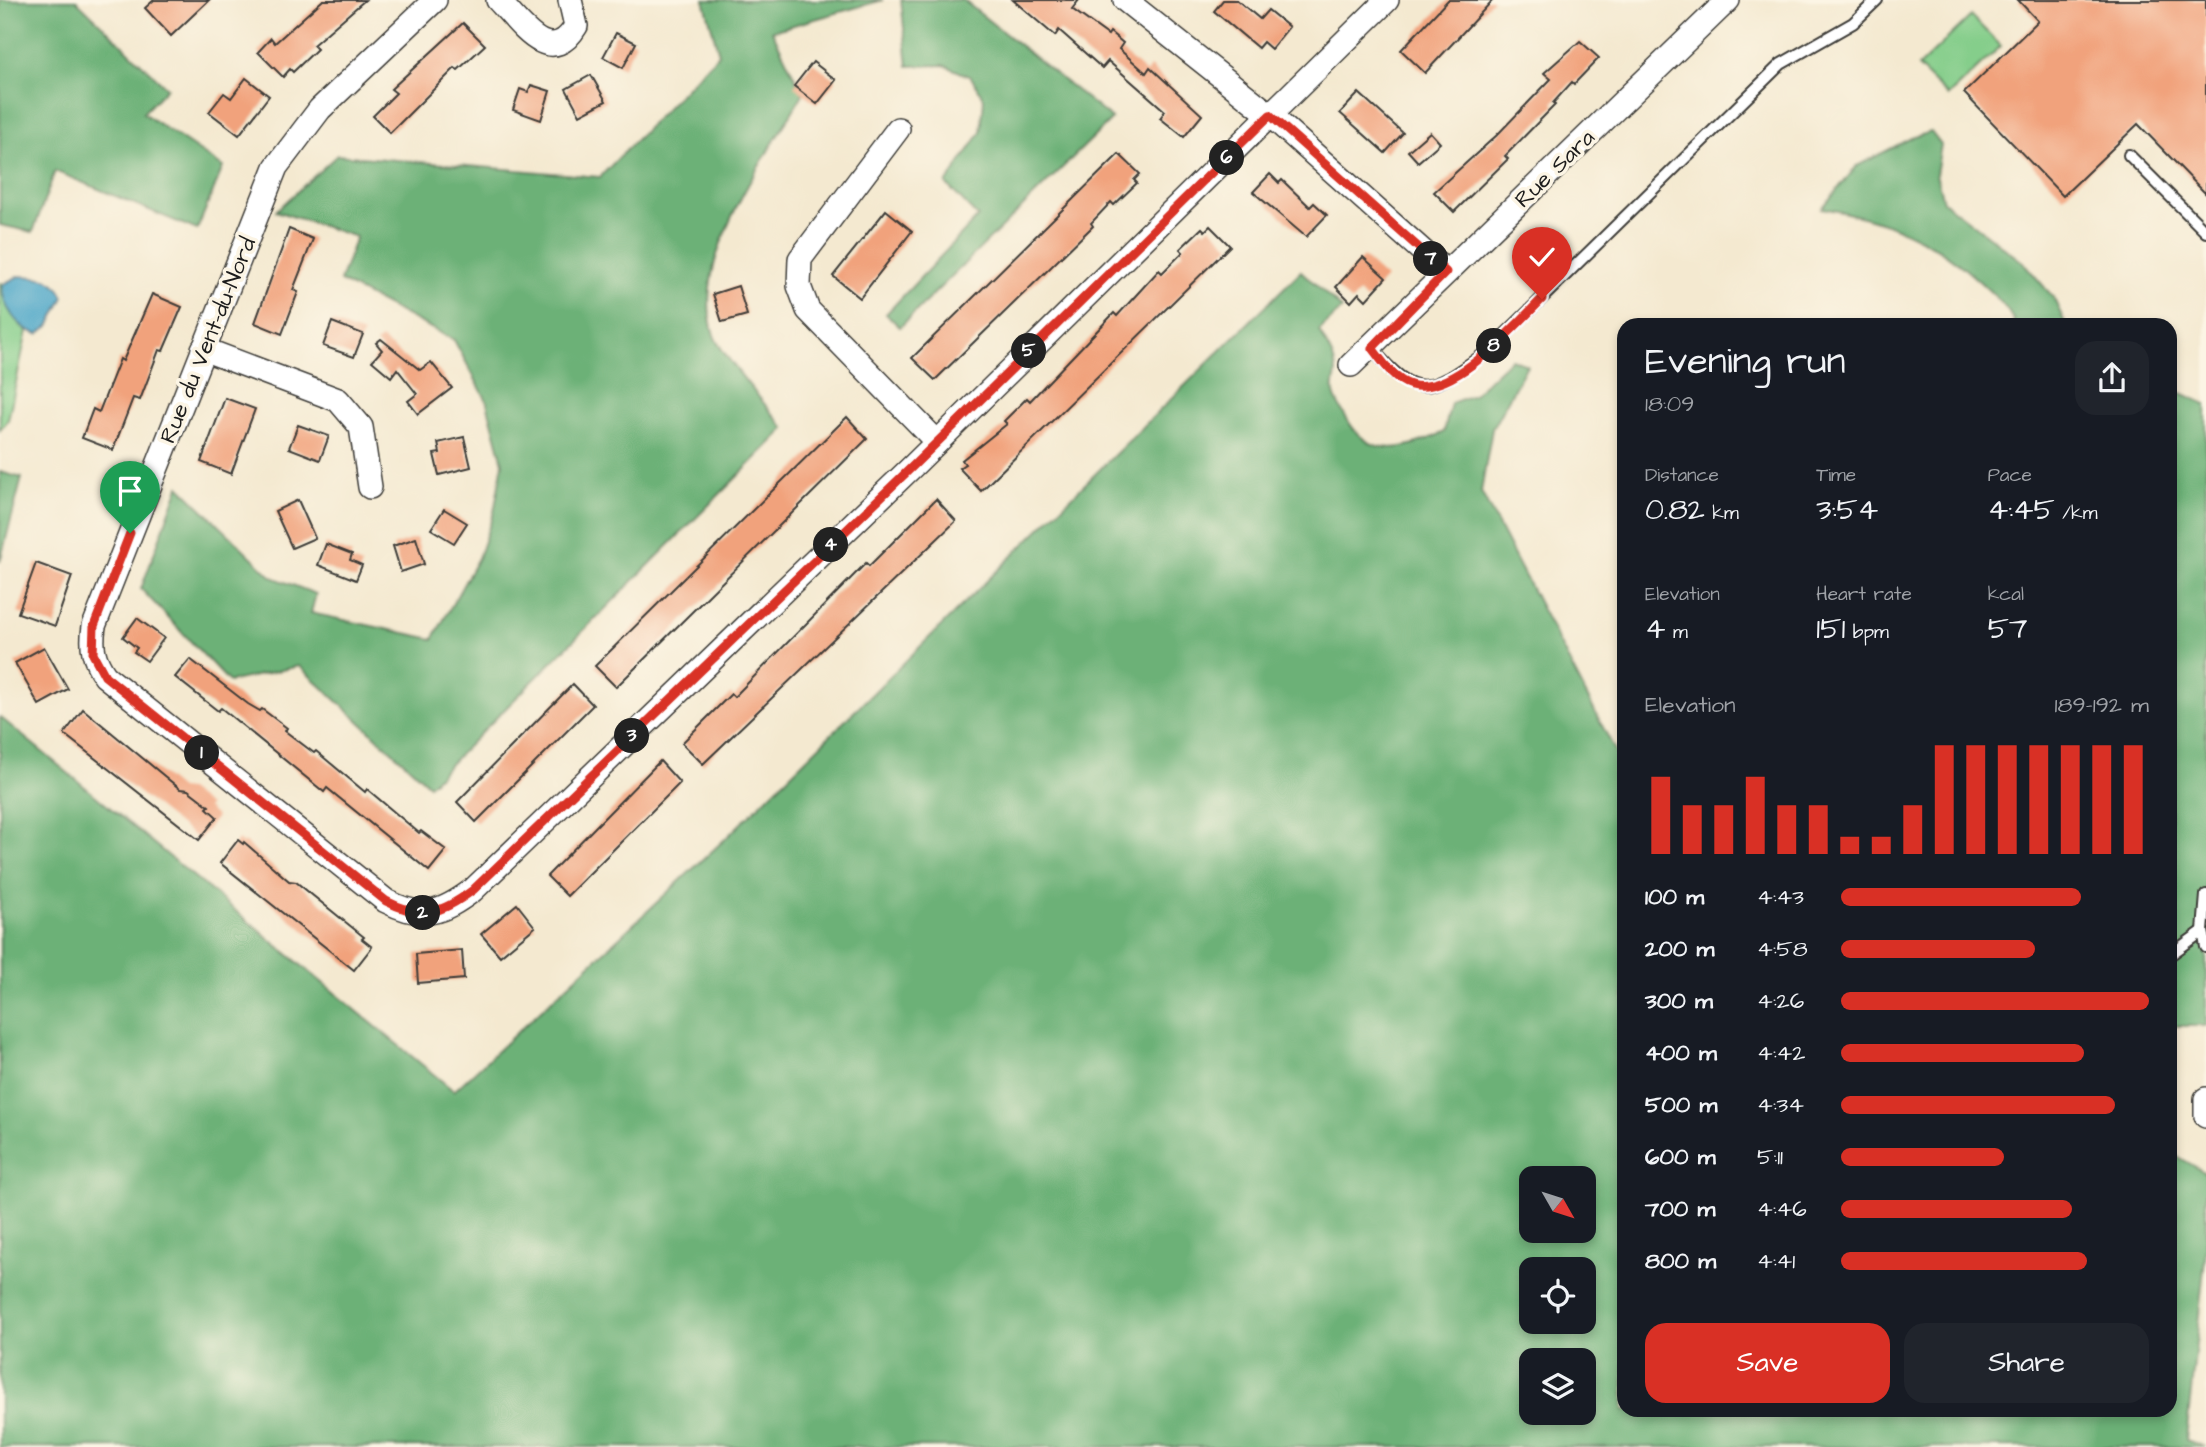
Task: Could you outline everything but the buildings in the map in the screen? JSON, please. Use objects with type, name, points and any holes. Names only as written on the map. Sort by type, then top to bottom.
[{"type":"street","name":"Rue du Vent-du-Nord","points":[[435,0],[320,109],[276,167],[94,626],[92,641],[97,664],[105,676],[386,901],[417,913],[436,912],[473,890],[937,442]]},
{"type":"street","points":[[498,0],[541,42],[553,45],[563,43],[576,26],[570,0]]},
{"type":"street","points":[[1125,0],[1270,115],[1446,272]]},
{"type":"street","points":[[898,129],[800,259],[799,286],[808,310],[937,442],[1387,0]]},
{"type":"street","name":"Rue Sara","points":[[1351,365],[1372,348],[1446,272],[1728,0]]},
{"type":"street","points":[[203,349],[338,400],[360,427],[370,487]]},
{"type":"street","points":[[2206,1099],[2206,1116]]},
{"type":"lane","points":[[1372,348],[1392,373],[1408,384],[1427,387],[1447,380],[1487,352],[1781,64],[1853,23],[1877,0]]},
{"type":"lane","points":[[2129,155],[2206,232]]},
{"type":"lane","points":[[2206,895],[2203,931],[2206,947]]},
{"type":"lane","points":[[2177,950],[2203,931]]},
{"type":"green space","points":[[0,0],[76,0],[167,88],[143,113],[223,167],[197,230],[55,171],[33,232],[0,225]]},
{"type":"green space","points":[[704,0],[883,0],[772,31],[803,94],[735,210],[721,242],[712,274],[709,305],[714,335],[735,367],[785,429],[429,785],[299,666],[229,682],[141,589],[179,486],[272,577],[316,594],[311,613],[433,639],[478,558],[494,512],[503,463],[486,399],[454,340],[340,281],[356,237],[276,211],[337,155],[600,177],[719,54]]},
{"type":"green space","points":[[901,0],[963,0],[1112,119],[900,327],[886,314],[978,217],[946,184],[981,132],[984,99],[971,77],[944,65],[908,66]]},
{"type":"green space","points":[[1971,16],[2001,46],[1948,96],[1918,67]]},
{"type":"green space","points":[[1931,132],[1941,145],[1936,174],[1943,201],[2024,263],[2053,297],[2063,318],[2012,318],[2004,305],[1962,266],[1925,242],[1907,232],[1868,218],[1822,208],[1857,166],[1911,138]]},
{"type":"green space","points":[[1301,271],[1342,309],[1319,331],[1335,366],[1335,396],[1355,431],[1377,446],[1403,447],[1444,432],[1451,403],[1473,395],[1511,359],[1527,365],[1492,429],[1481,492],[1617,754],[1617,1417],[2177,1417],[2177,1156],[2206,1173],[2206,1248],[2186,1440],[2206,1447],[0,1447],[0,717],[454,1091],[725,839]]},
{"type":"green space","points":[[0,283],[3,284],[9,310],[27,331],[8,420],[0,430]]},
{"type":"green space","points":[[2177,391],[2206,404],[2206,1026],[2177,1026]]},
{"type":"green space","points":[[0,472],[22,478],[0,562]]},
{"type":"water","points":[[19,276],[51,281],[64,297],[49,326],[38,334],[17,321],[4,300],[3,284]]},
{"type":"route","points":[[130,533],[94,626],[93,654],[105,676],[386,901],[405,911],[436,912],[473,890],[914,465],[1270,115],[1446,272],[1372,348],[1392,373],[1408,384],[1427,387],[1447,380],[1487,352],[1542,299]]}]
